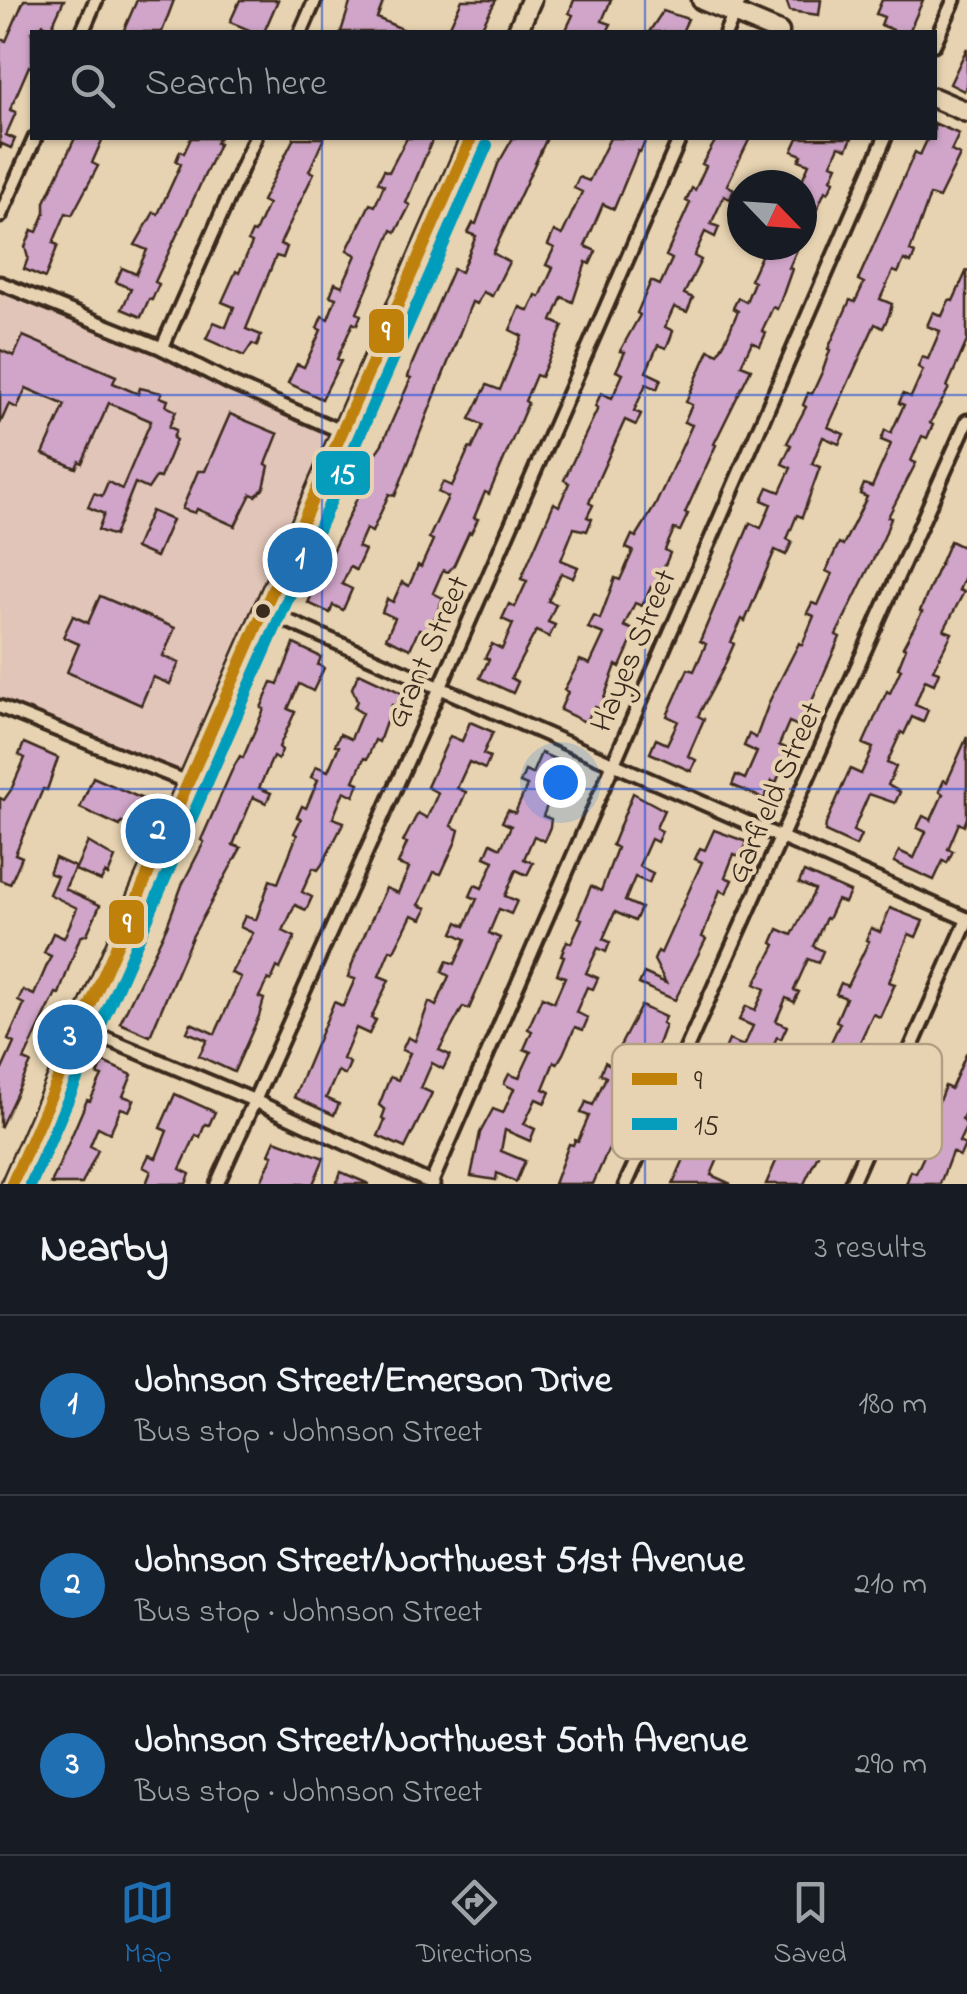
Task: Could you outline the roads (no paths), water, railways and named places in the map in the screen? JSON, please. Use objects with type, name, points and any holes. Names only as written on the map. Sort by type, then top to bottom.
[{"type":"street","points":[[83,30],[96,0]]},
{"type":"street","points":[[302,30],[315,0]]},
{"type":"street","points":[[518,30],[531,0]]},
{"type":"street","points":[[702,0],[738,7],[776,30]]},
{"type":"street","points":[[937,37],[954,0]]},
{"type":"street","points":[[727,30],[738,7]]},
{"type":"street","points":[[937,99],[967,112]]},
{"type":"street","points":[[0,216],[34,140]]},
{"type":"street","points":[[162,348],[254,140]]},
{"type":"street","points":[[12,1184],[470,140]]},
{"type":"street","name":"Grant Street","points":[[217,1184],[440,688],[679,140]]},
{"type":"street","name":"Hayes Street","points":[[432,1184],[883,140]]},
{"type":"street","points":[[0,282],[162,348],[232,384],[343,432]]},
{"type":"street","name":"Garfield Street","points":[[690,1044],[967,420]]},
{"type":"street","points":[[265,611],[967,920],[913,1044]]},
{"type":"street","points":[[0,708],[190,784]]},
{"type":"street","points":[[83,1029],[253,1100],[432,1184]]},
{"type":"street","name":"Garfield Street","points":[[626,1184],[637,1159]]},
{"type":"street","points":[[852,1184],[863,1159]]},
{"type":"place","name":"Johnson Street/Emerson Drive","points":[[300,560]]},
{"type":"place","name":"Johnson Street/Northwest 51st Avenue","points":[[158,831]]},
{"type":"place","name":"Johnson Street/Northwest 50th Avenue","points":[[70,1037]]}]
